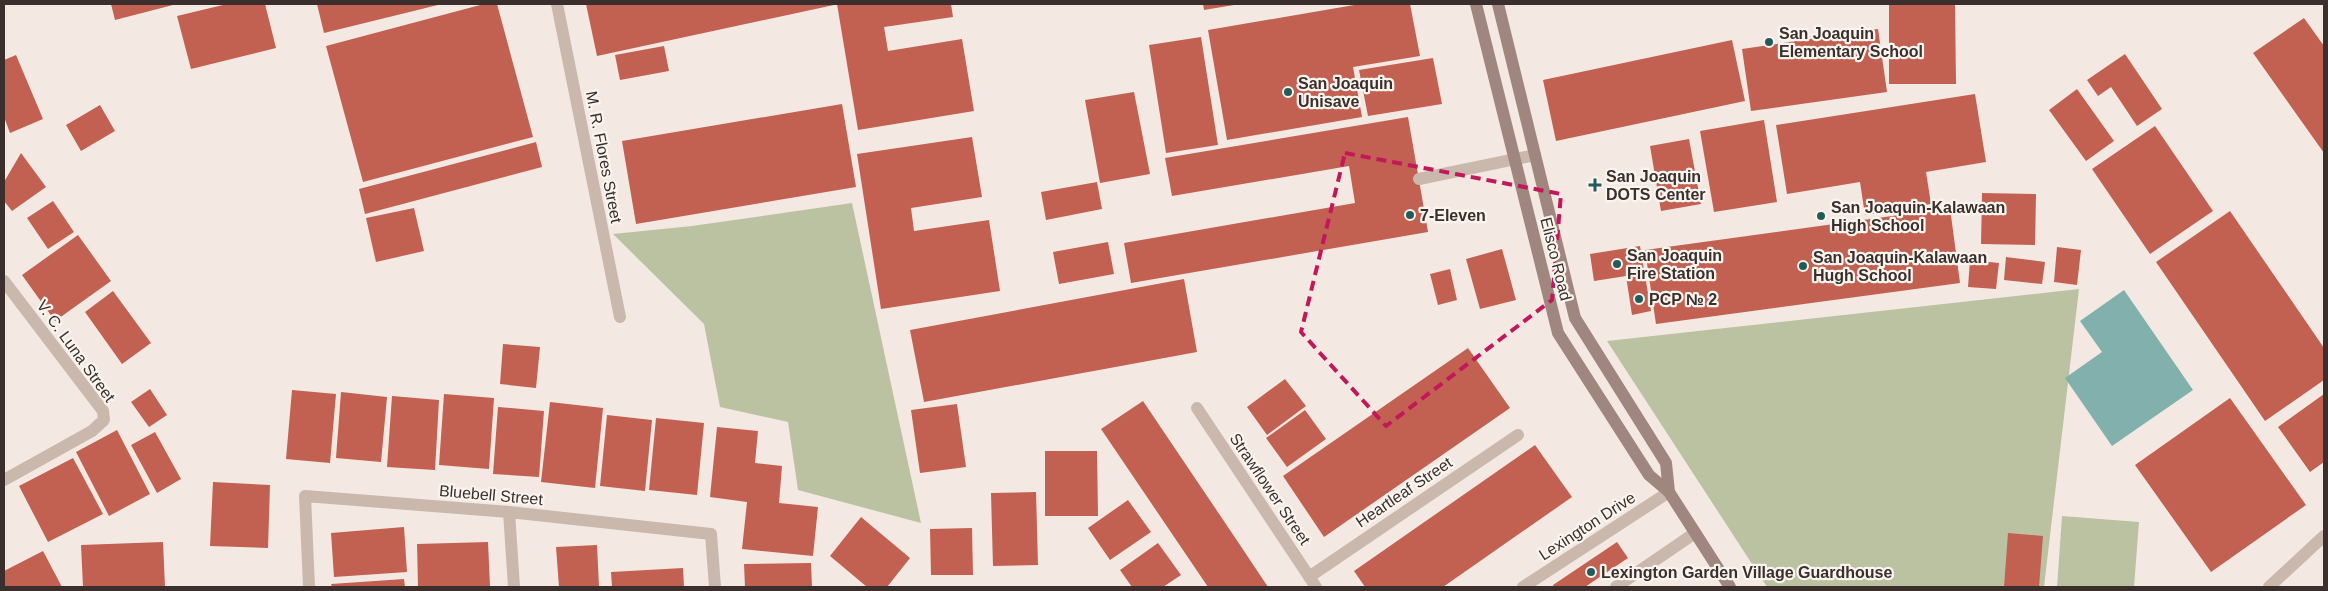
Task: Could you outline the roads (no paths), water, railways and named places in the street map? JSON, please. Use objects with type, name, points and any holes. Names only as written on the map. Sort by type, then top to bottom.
[{"type":"main road","name":"Elisco Road","points":[[1476,4],[1558,333],[1649,475],[1669,492],[1730,587]]},
{"type":"main road","name":"Elisco Road","points":[[1498,4],[1575,318],[1666,462],[1669,492]]},
{"type":"street","name":"M. R. Flores Street","points":[[557,4],[620,317]]},
{"type":"street","points":[[1419,178],[1535,155]]},
{"type":"street","name":"V. C. Luna Street","points":[[4,281],[103,411],[104,420],[92,431],[4,480]]},
{"type":"street","name":"Strawflower Street","points":[[1197,408],[1313,582]]},
{"type":"street","name":"Heartleaf Street","points":[[1313,582],[1518,435]]},
{"type":"street","name":"Lexington Drive","points":[[1522,587],[1669,492]]},
{"type":"street","name":"Bluebell Street","points":[[309,587],[305,496],[509,512],[711,534],[715,587]]},
{"type":"street","points":[[509,512],[514,587]]},
{"type":"street","points":[[1616,587],[1695,533]]},
{"type":"street","points":[[2269,587],[2324,536]]},
{"type":"water","points":[[2124,290],[2193,390],[2112,446],[2065,378],[2102,352],[2080,321]]},
{"type":"place","name":"San Joaquin Elementary School","points":[[1769,42]]},
{"type":"place","name":"San Joaquin Unisave","points":[[1288,92]]},
{"type":"place","name":"San Joaquin DOTS Center","points":[[1595,185]]},
{"type":"place","name":"7-Eleven","points":[[1410,215]]},
{"type":"place","name":"San Joaquin-Kalawaan High School","points":[[1821,216]]},
{"type":"place","name":"San Joaquin Fire Station","points":[[1617,264]]},
{"type":"place","name":"San Joaquin-Kalawaan Hugh School","points":[[1803,266]]},
{"type":"place","name":"PCP № 2","points":[[1639,299]]},
{"type":"place","name":"Lexington Garden Village Guardhouse","points":[[1591,572]]}]
